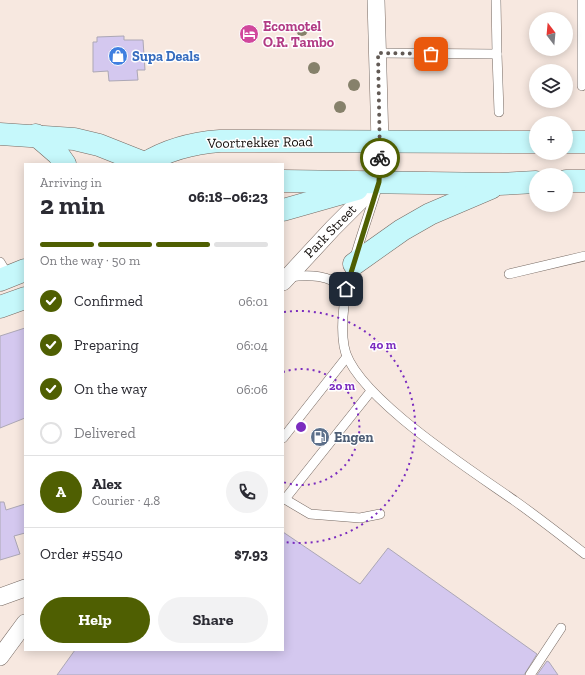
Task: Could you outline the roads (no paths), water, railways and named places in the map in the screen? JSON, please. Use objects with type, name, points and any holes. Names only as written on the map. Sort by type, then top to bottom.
[{"type":"main road","name":"Voortrekker Road","points":[[0,134],[36,135],[74,139],[99,145],[143,163]]},
{"type":"main road","points":[[36,135],[58,154],[64,163]]},
{"type":"main road","name":"Voortrekker Road","points":[[147,163],[172,149],[200,142],[239,140],[529,142]]},
{"type":"main road","points":[[573,142],[585,142]]},
{"type":"main road","points":[[284,181],[499,184],[529,182]]},
{"type":"main road","points":[[284,210],[379,182]]},
{"type":"main road","points":[[354,264],[402,230],[430,214],[499,184]]},
{"type":"main road","points":[[0,307],[24,298]]},
{"type":"street","points":[[376,0],[380,142],[379,182]]},
{"type":"street","name":"Park Street","points":[[285,279],[379,182]]},
{"type":"street","points":[[0,597],[24,588]]},
{"type":"street","points":[[0,657],[24,624]]},
{"type":"lane","points":[[496,0],[498,112]]},
{"type":"lane","points":[[582,0],[582,86]]},
{"type":"lane","points":[[378,53],[497,54]]},
{"type":"lane","points":[[379,182],[346,289],[342,328],[346,358],[371,391],[435,445],[522,506],[585,554]]},
{"type":"lane","points":[[508,274],[585,256]]},
{"type":"lane","points":[[285,279],[306,275],[321,276],[332,280],[346,289]]},
{"type":"lane","points":[[284,437],[346,358]]},
{"type":"lane","points":[[371,391],[284,498],[310,514],[360,518],[380,514]]},
{"type":"lane","points":[[530,675],[561,628]]},
{"type":"place","name":"Ecomotel O.R. Tambo","points":[[249,34]]},
{"type":"place","name":"Supa Deals","points":[[118,56]]},
{"type":"place","name":"Engen","points":[[320,437]]}]
